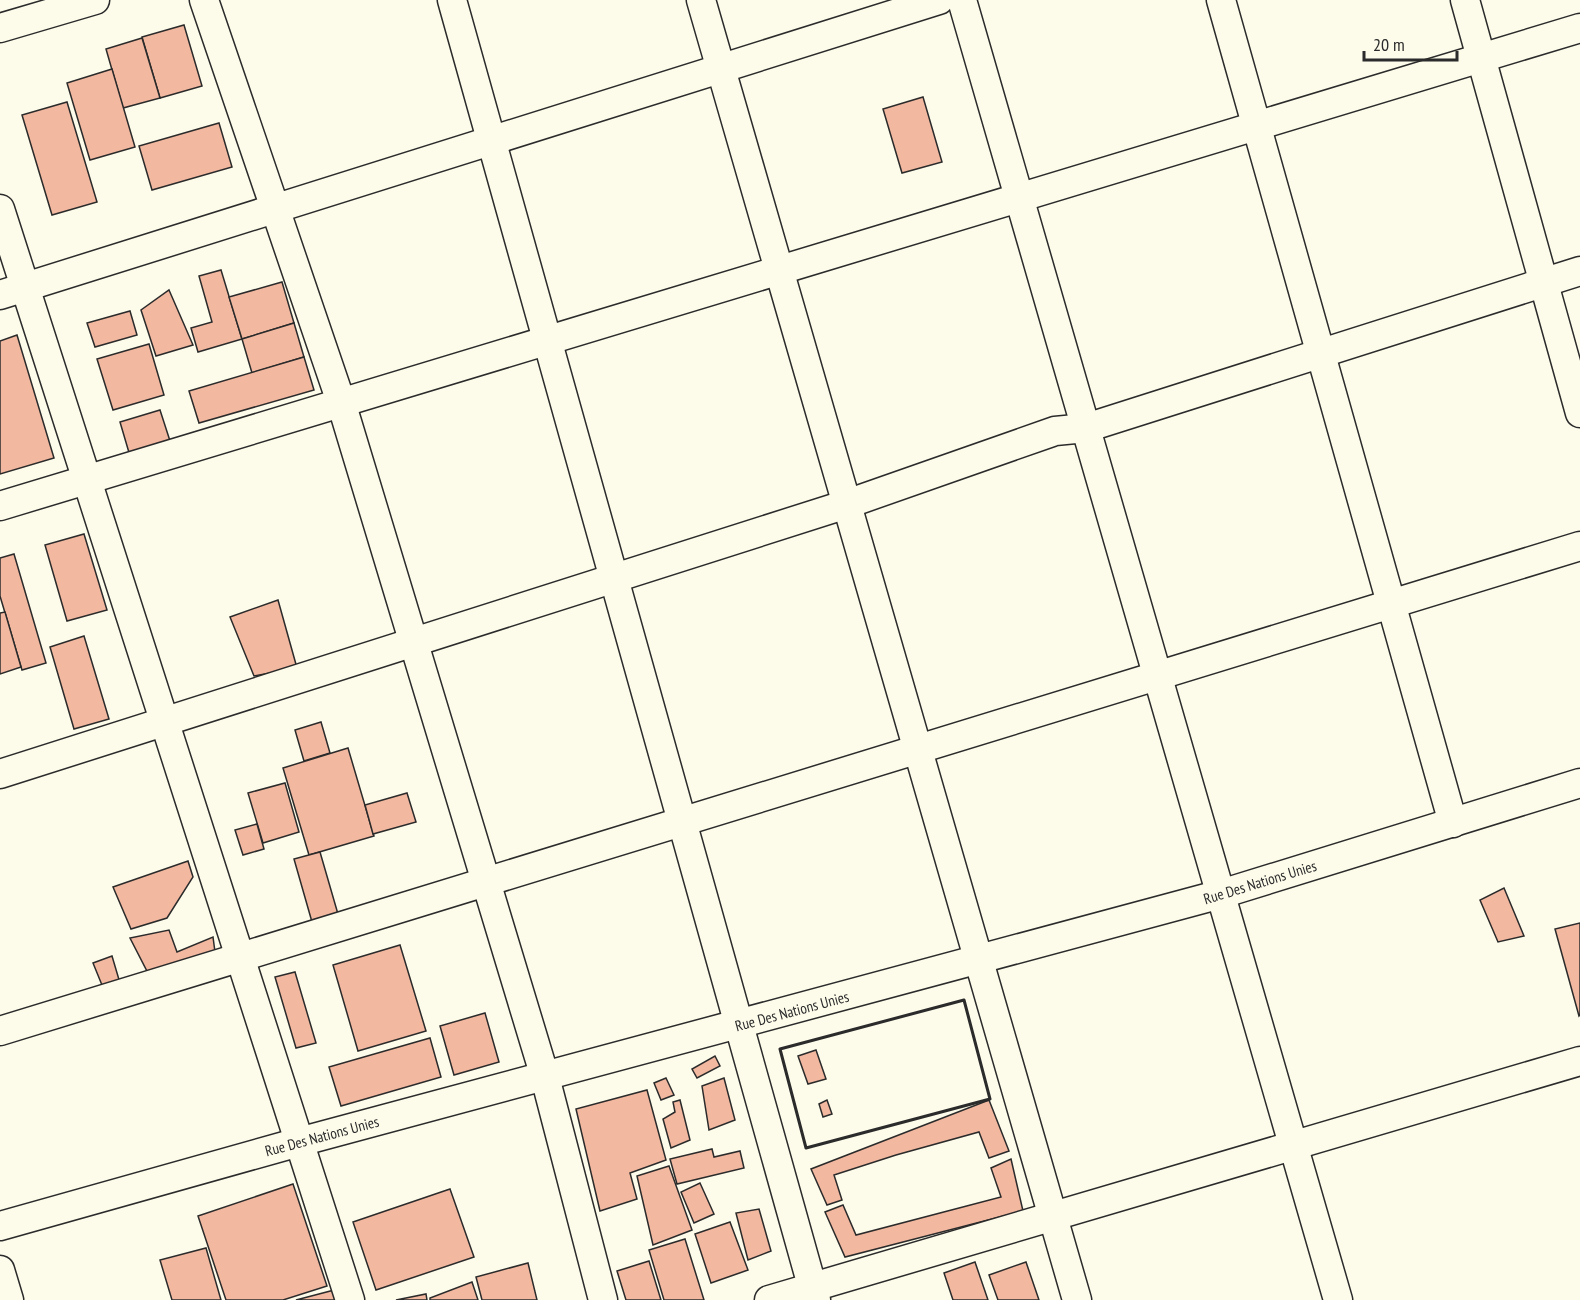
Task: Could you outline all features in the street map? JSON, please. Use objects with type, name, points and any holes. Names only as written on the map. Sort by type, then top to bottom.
[{"type":"street","points":[[0,28],[94,0]]},
{"type":"street","points":[[204,0],[341,402],[545,1077],[603,1300]]},
{"type":"street","points":[[452,0],[814,1294]]},
{"type":"street","points":[[701,0],[1077,1300]]},
{"type":"street","points":[[13,291],[939,0]]},
{"type":"street","points":[[962,0],[1338,1300]]},
{"type":"street","points":[[1221,0],[1453,823]]},
{"type":"street","points":[[1465,0],[1580,413]]},
{"type":"street","points":[[0,506],[1580,28]]},
{"type":"street","points":[[0,209],[13,291],[87,480],[350,1300]]},
{"type":"street","points":[[0,774],[847,504],[1055,431],[1086,428],[1580,272]]},
{"type":"street","points":[[0,1031],[1580,546]]},
{"type":"street","name":"Rue Des Nations Unies","points":[[0,1226],[299,1142],[1221,894],[1580,783]]},
{"type":"street","points":[[769,1300],[814,1294],[1053,1217],[1580,1061]]},
{"type":"street","points":[[0,1270],[9,1300]]},
{"type":"building","points":[[184,25],[202,86],[160,98],[142,37]]},
{"type":"building","points":[[142,38],[160,98],[123,108],[106,49]]},
{"type":"building","points":[[112,69],[135,147],[90,160],[67,83]]},
{"type":"building","points":[[923,97],[942,162],[902,173],[883,109]]},
{"type":"building","points":[[67,102],[97,202],[52,215],[22,115]]},
{"type":"building","points":[[219,123],[232,167],[152,190],[139,146]]},
{"type":"building","points":[[221,270],[242,339],[198,352],[191,328],[212,322],[199,276]]},
{"type":"building","points":[[282,282],[294,323],[242,339],[229,297]]},
{"type":"building","points":[[169,290],[193,345],[156,356],[141,310]]},
{"type":"building","points":[[130,311],[137,335],[95,347],[87,323]]},
{"type":"building","points":[[294,323],[304,357],[252,373],[242,339]]},
{"type":"building","points":[[17,335],[54,458],[0,474],[0,341]]},
{"type":"building","points":[[149,344],[164,395],[113,410],[97,359]]},
{"type":"building","points":[[304,357],[314,390],[199,423],[189,391]]},
{"type":"building","points":[[160,410],[171,444],[130,456],[120,422]]},
{"type":"building","points":[[84,534],[107,610],[67,621],[45,545]]},
{"type":"building","points":[[14,554],[46,663],[22,670],[0,596],[0,558]]},
{"type":"building","points":[[278,600],[297,668],[254,676],[230,617]]},
{"type":"building","points":[[5,612],[21,667],[0,674],[0,613]]},
{"type":"building","points":[[84,636],[109,719],[74,729],[50,647]]},
{"type":"building","points":[[321,722],[330,753],[304,761],[295,730]]},
{"type":"building","points":[[348,748],[374,836],[309,855],[283,768]]},
{"type":"building","points":[[285,783],[299,832],[263,843],[248,793]]},
{"type":"building","points":[[407,793],[416,822],[373,834],[365,805]]},
{"type":"building","points":[[257,824],[264,849],[243,855],[235,830]]},
{"type":"building","points":[[320,852],[340,921],[314,929],[294,859]]},
{"type":"building","points":[[188,861],[193,877],[167,918],[131,929],[113,887]]},
{"type":"building","points":[[1504,888],[1524,936],[1498,942],[1480,900]]},
{"type":"building","points":[[1580,923],[1580,1015],[1579,1016],[1555,929]]},
{"type":"building","points":[[169,930],[177,952],[213,937],[215,952],[149,975],[130,938]]},
{"type":"building","points":[[400,945],[426,1031],[358,1051],[333,965]]},
{"type":"building","points":[[112,956],[120,983],[104,990],[93,963]]},
{"type":"building","points":[[295,972],[316,1043],[296,1048],[275,977]]},
{"type":"building","points":[[485,1013],[499,1062],[454,1075],[440,1026]]},
{"type":"building","points":[[430,1038],[441,1077],[341,1106],[329,1067]]},
{"type":"building","points":[[816,1050],[826,1079],[808,1084],[798,1056]]},
{"type":"building","points":[[715,1056],[720,1066],[697,1078],[692,1069]]},
{"type":"building","points":[[666,1078],[674,1095],[661,1100],[654,1083]]},
{"type":"building","points":[[724,1078],[735,1120],[709,1130],[702,1086]]},
{"type":"building","points":[[647,1090],[666,1160],[630,1173],[637,1199],[600,1211],[576,1109]]},
{"type":"building","points":[[680,1100],[690,1140],[671,1148],[663,1119],[675,1112],[673,1102]]},
{"type":"building","points":[[827,1100],[832,1114],[823,1117],[819,1104]]},
{"type":"building","points":[[989,1100],[1009,1151],[989,1158],[979,1132],[896,1155],[834,1175],[842,1200],[827,1205],[811,1169]]},
{"type":"building","points":[[712,1149],[714,1157],[740,1151],[744,1168],[677,1184],[670,1159]]},
{"type":"building","points":[[1011,1159],[1023,1211],[845,1257],[825,1212],[843,1205],[856,1235],[1001,1197],[991,1168]]},
{"type":"building","points":[[669,1166],[692,1230],[653,1245],[637,1176]]},
{"type":"building","points":[[700,1183],[714,1214],[694,1223],[681,1192]]},
{"type":"building","points":[[293,1184],[327,1286],[283,1300],[226,1300],[198,1216]]},
{"type":"building","points":[[450,1189],[474,1257],[376,1290],[353,1222]]},
{"type":"building","points":[[759,1209],[771,1251],[748,1260],[736,1213]]},
{"type":"building","points":[[730,1222],[748,1270],[711,1283],[695,1234]]},
{"type":"building","points":[[685,1239],[704,1300],[664,1300],[649,1250]]},
{"type":"building","points":[[206,1248],[221,1300],[172,1300],[160,1260]]},
{"type":"building","points":[[649,1261],[661,1300],[626,1300],[617,1271]]},
{"type":"building","points":[[975,1262],[988,1300],[953,1300],[944,1273]]},
{"type":"building","points":[[1026,1262],[1039,1300],[998,1300],[989,1275]]},
{"type":"building","points":[[528,1263],[537,1300],[482,1300],[476,1277]]},
{"type":"building","points":[[472,1282],[478,1300],[430,1300],[430,1298]]},
{"type":"building","points":[[342,1288],[345,1300],[296,1300]]},
{"type":"building","points":[[426,1294],[427,1300],[396,1300]]},
{"type":"wall","points":[[964,1000],[990,1099],[806,1148],[780,1049],[964,1000]]}]
